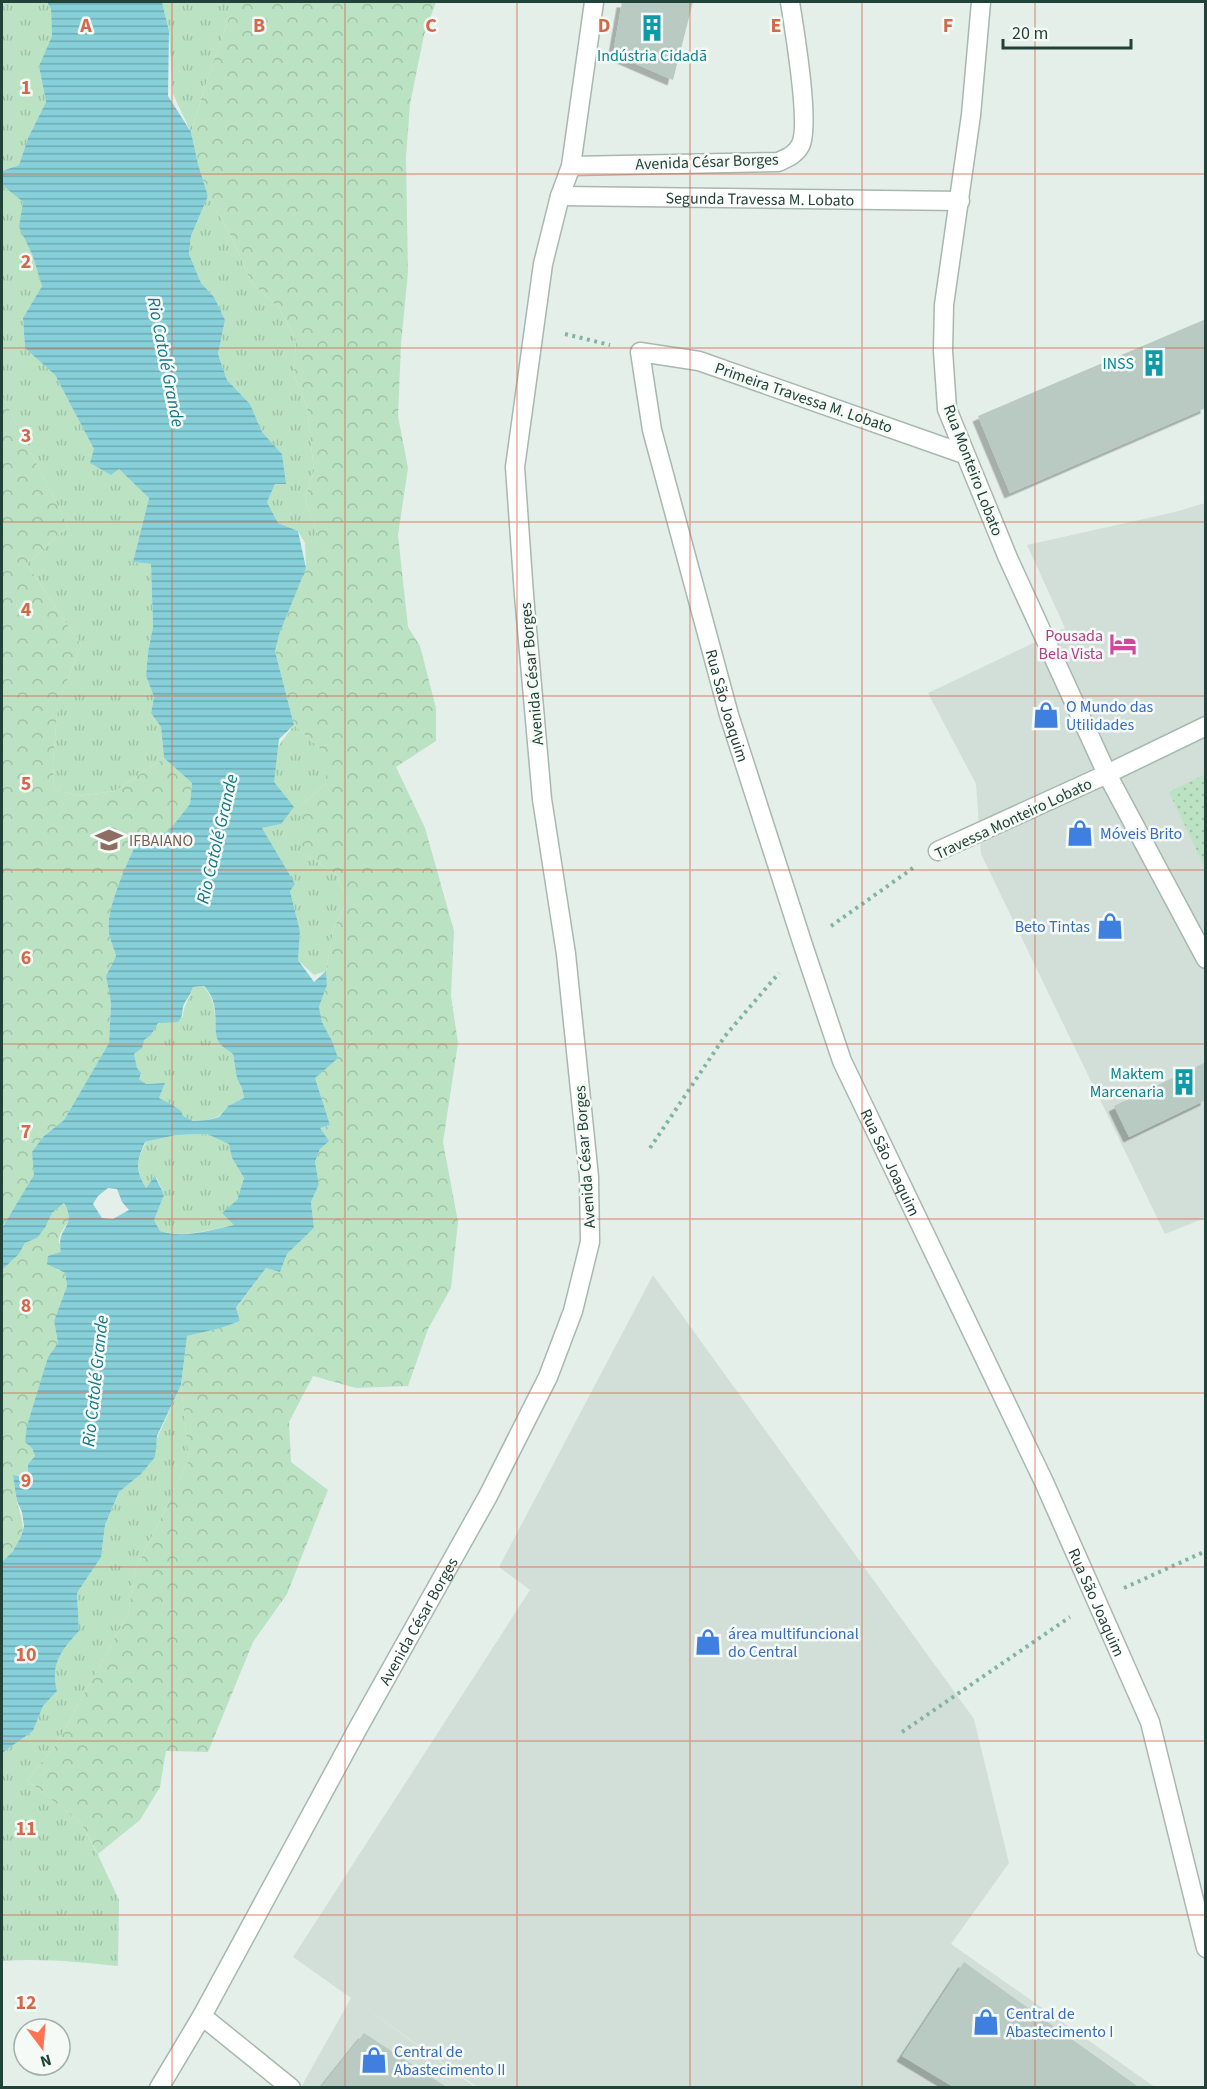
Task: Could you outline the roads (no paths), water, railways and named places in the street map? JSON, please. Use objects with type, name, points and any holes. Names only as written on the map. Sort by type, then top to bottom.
[{"type":"street","name":"Avenida César Borges","points":[[159,2088],[202,2016],[358,1728],[488,1496],[543,1387],[573,1311],[590,1242],[589,1177],[566,954],[542,799],[515,467],[543,264],[560,196],[571,166],[594,2]]},
{"type":"street","name":"Avenida César Borges","points":[[571,166],[778,162],[793,155],[801,145],[804,129],[803,102],[790,2]]},
{"type":"street","name":"Rua Monteiro Lobato","points":[[981,2],[971,115],[944,305],[943,351],[947,409],[1008,558],[1107,774],[1205,955]]},
{"type":"street","name":"Segunda Travessa M. Lobato","points":[[560,196],[960,201]]},
{"type":"street","name":"Primeira Travessa M. Lobato","points":[[640,352],[699,361],[964,454]]},
{"type":"street","name":"Rua São Joaquim","points":[[640,352],[652,430],[726,703],[842,1060],[1044,1482],[1150,1722],[1206,1948]]},
{"type":"street","name":"Travessa Monteiro Lobato","points":[[938,851],[1206,726]]},
{"type":"street","points":[[202,2016],[291,2088]]},
{"type":"water","name":"Rio Catolé Grande","points":[[47,2],[162,2],[169,31],[168,96],[191,132],[208,196],[191,236],[189,254],[201,283],[214,297],[225,320],[218,354],[227,380],[250,404],[262,432],[282,454],[286,484],[275,484],[267,502],[278,523],[298,531],[306,568],[280,632],[275,651],[294,725],[279,739],[274,782],[294,807],[281,824],[262,828],[295,884],[290,891],[300,931],[298,960],[314,982],[326,971],[327,985],[319,1007],[322,1022],[338,1058],[315,1078],[330,1125],[320,1128],[329,1141],[320,1149],[315,1162],[319,1184],[311,1202],[314,1228],[287,1254],[280,1272],[266,1268],[236,1308],[240,1321],[187,1336],[181,1385],[157,1436],[155,1457],[141,1474],[119,1492],[105,1525],[101,1557],[77,1593],[79,1631],[62,1652],[56,1665],[57,1691],[43,1706],[33,1731],[2,1753],[2,1562],[13,1551],[24,1526],[13,1475],[24,1477],[28,1472],[28,1464],[35,1456],[32,1448],[25,1442],[27,1426],[48,1357],[58,1343],[54,1321],[67,1286],[65,1273],[47,1264],[48,1256],[61,1252],[61,1237],[68,1223],[68,1212],[64,1203],[52,1213],[37,1238],[25,1243],[19,1254],[2,1270],[2,1228],[34,1175],[32,1152],[44,1136],[64,1120],[109,1043],[111,1003],[106,976],[116,956],[109,923],[114,898],[124,871],[139,837],[168,832],[190,804],[192,783],[164,758],[161,727],[151,713],[154,697],[146,676],[153,627],[151,564],[133,562],[149,498],[119,469],[111,475],[90,463],[94,449],[55,375],[25,348],[23,318],[42,286],[32,254],[19,227],[23,202],[2,185],[2,171],[19,165],[28,138],[46,102],[39,66],[52,36],[51,9]],"holes":[[[204,986],[213,1002],[218,1040],[233,1054],[237,1079],[244,1098],[228,1106],[219,1117],[193,1121],[159,1098],[165,1083],[146,1084],[139,1079],[141,1073],[137,1068],[134,1054],[142,1048],[144,1040],[151,1035],[158,1023],[178,1022],[193,987]],[[207,1134],[229,1144],[232,1158],[244,1178],[237,1200],[222,1213],[234,1225],[188,1234],[160,1231],[154,1220],[164,1195],[155,1176],[146,1188],[138,1170],[138,1161],[145,1142],[176,1135]],[[108,1188],[117,1189],[122,1202],[129,1210],[113,1219],[102,1218],[93,1204],[98,1196]]]},
{"type":"place","name":"Indústria Cidadã","points":[[652,28]]},
{"type":"place","name":"INSS","points":[[1154,363]]},
{"type":"place","name":"Pousada Bela Vista","points":[[1123,644]]},
{"type":"place","name":"O Mundo das Utilidades","points":[[1046,715]]},
{"type":"place","name":"Móveis Brito","points":[[1080,833]]},
{"type":"place","name":"IFBAIANO","points":[[109,840]]},
{"type":"place","name":"Beto Tintas","points":[[1110,926]]},
{"type":"place","name":"Maktem Marcenaria","points":[[1184,1082]]},
{"type":"place","name":"área multifuncional do Central","points":[[708,1642]]},
{"type":"place","name":"Central de Abastecimento I","points":[[986,2022]]},
{"type":"place","name":"Central de Abastecimento II","points":[[374,2060]]}]
